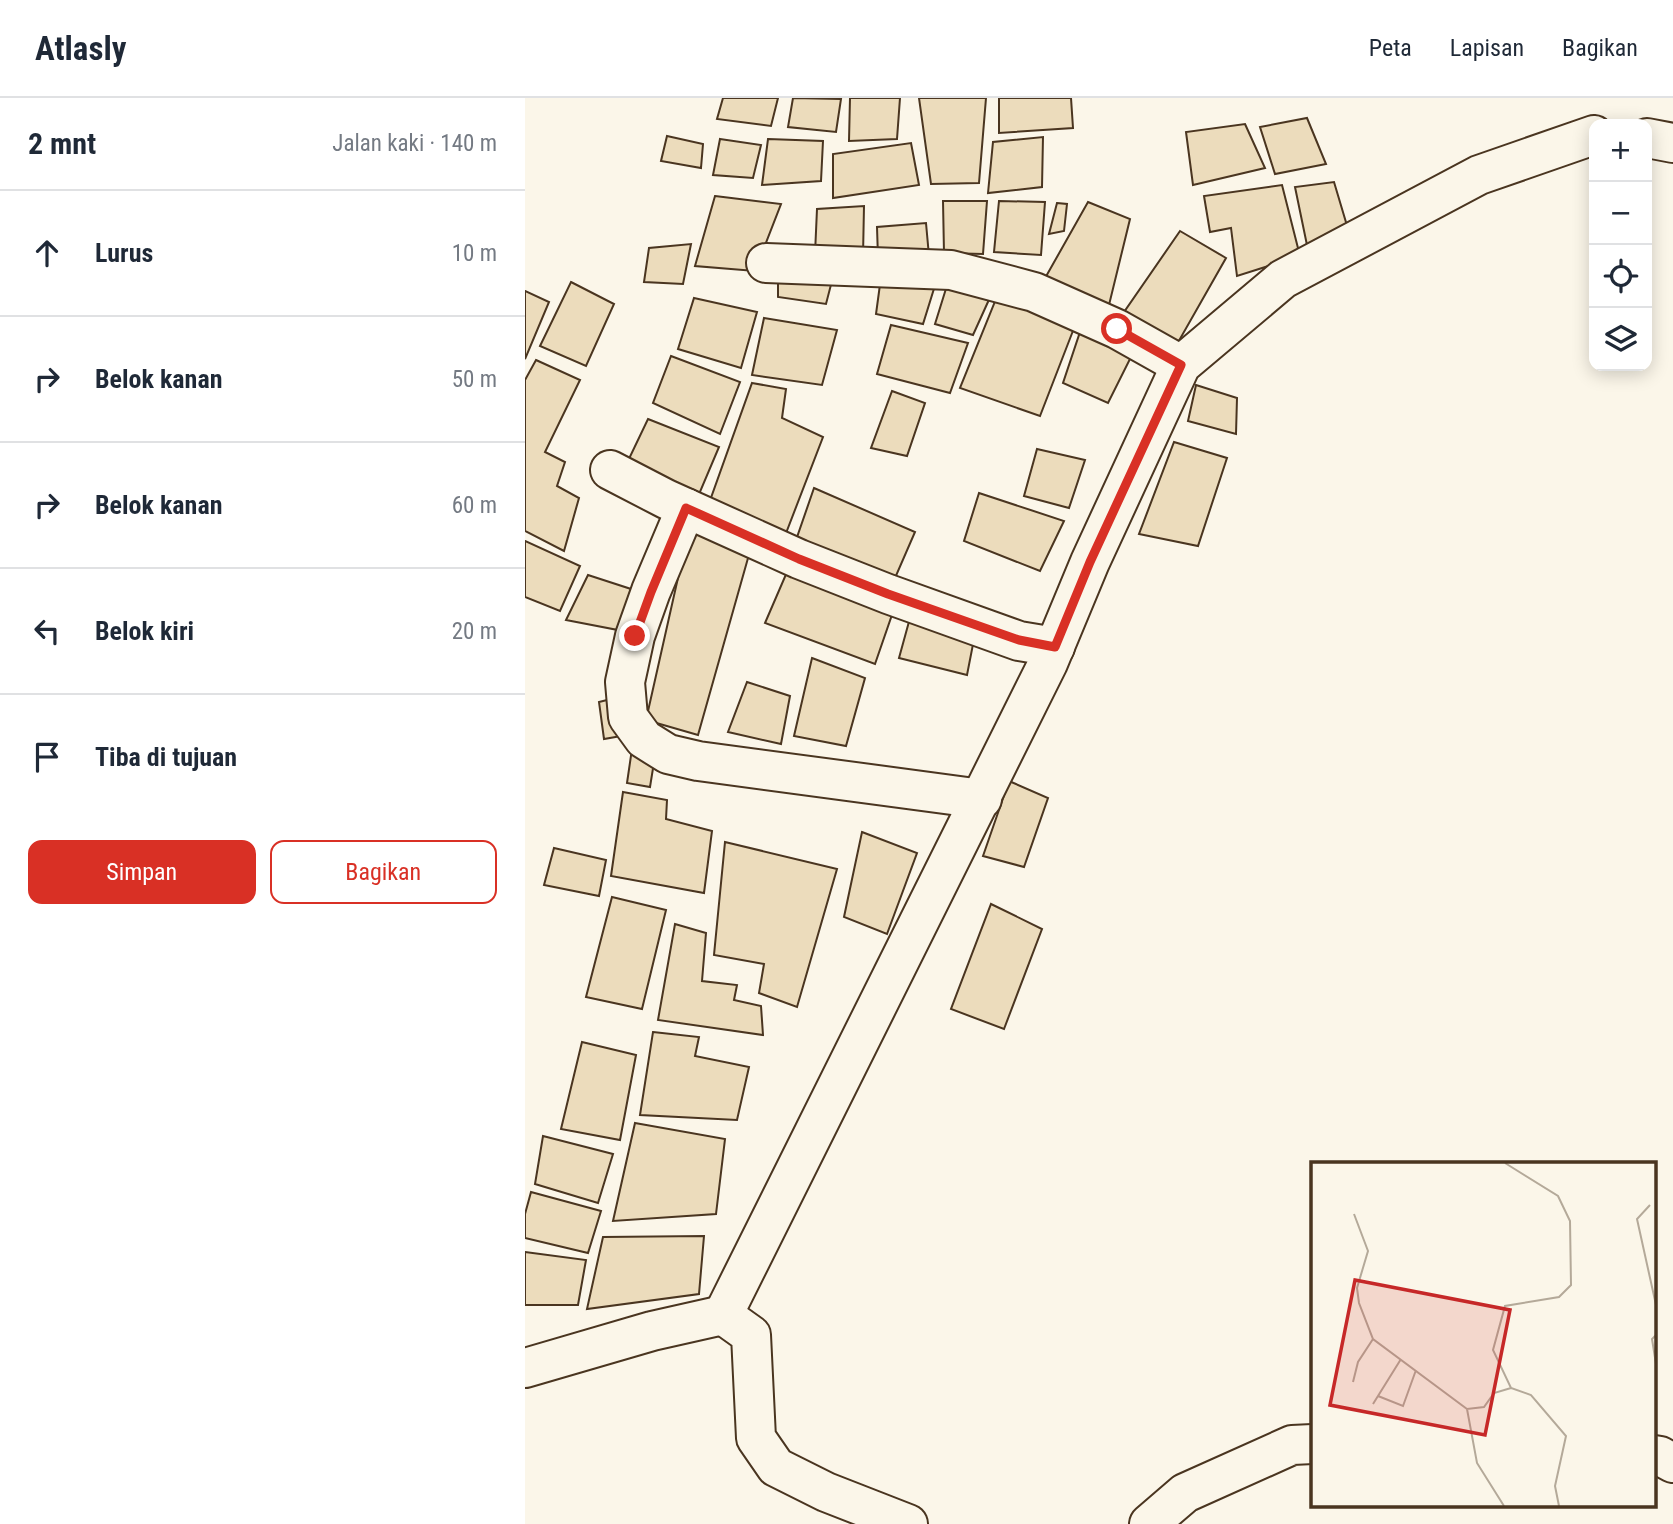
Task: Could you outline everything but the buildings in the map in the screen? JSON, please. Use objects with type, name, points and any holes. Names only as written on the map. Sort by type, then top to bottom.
[{"type":"street","points":[[723,1315],[982,799],[1055,647],[1090,562],[1181,365],[1283,279],[1479,175],[1589,137]]},
{"type":"street","points":[[1652,139],[1673,143]]},
{"type":"street","points":[[766,263],[951,270],[1034,292],[1117,329],[1181,365]]},
{"type":"street","points":[[610,470],[799,559],[1019,640],[1055,647]]},
{"type":"street","points":[[686,508],[635,636],[625,682],[628,717],[644,739],[668,754],[698,761],[982,799]]},
{"type":"street","points":[[525,1368],[652,1331],[723,1315],[751,1335],[756,1438],[776,1467],[826,1492],[908,1524]]},
{"type":"street","points":[[1149,1524],[1185,1493],[1292,1445],[1311,1444]]},
{"type":"street","points":[[1655,1455],[1673,1463]]},
{"type":"route","points":[[635,636],[686,508],[799,559],[888,594],[1019,640],[1055,647],[1090,562],[1181,365],[1117,329]]}]
